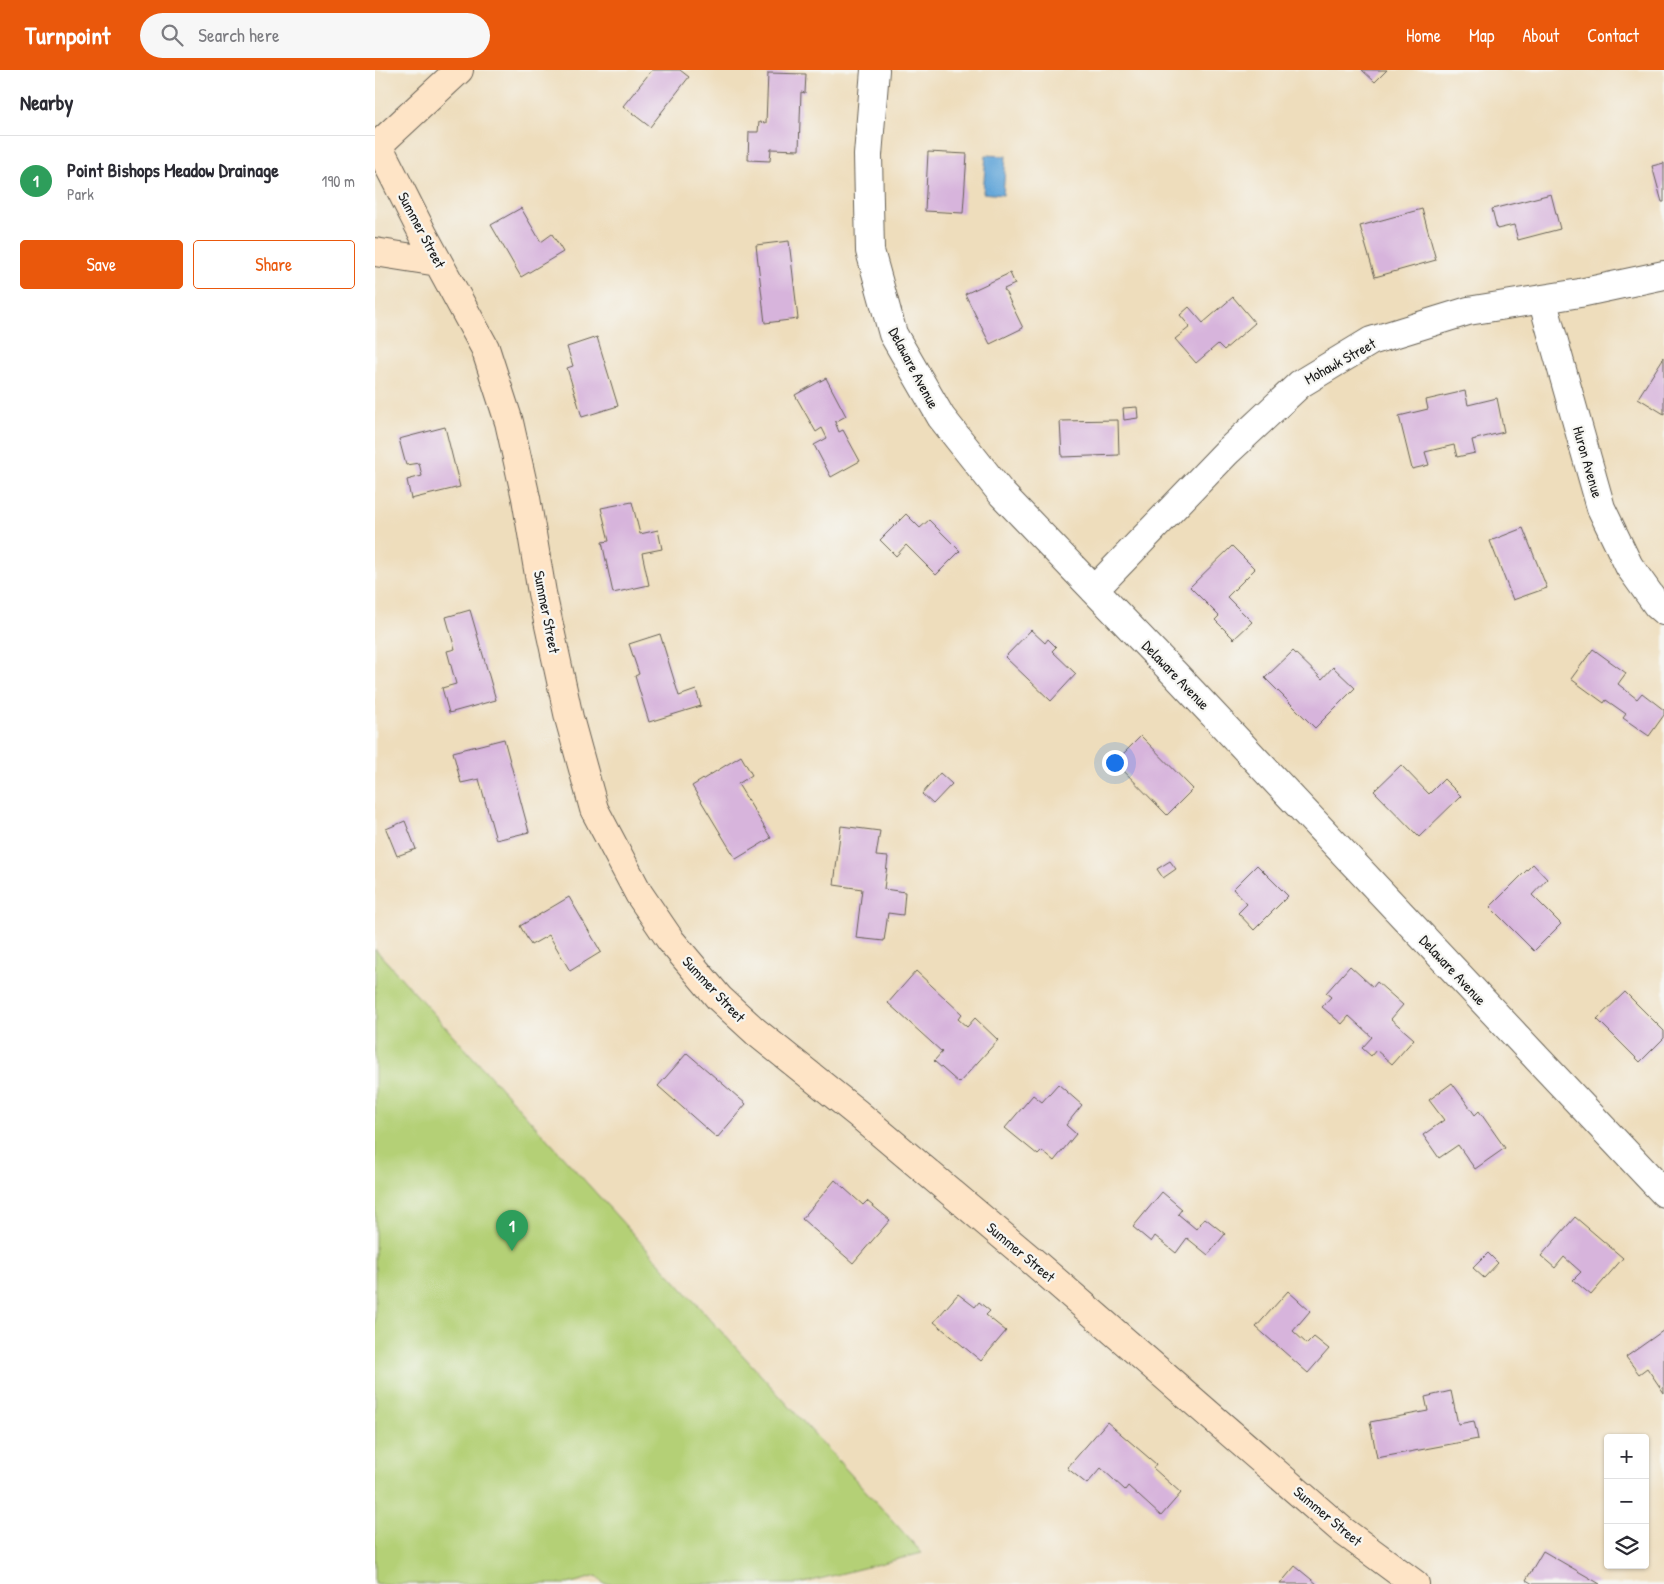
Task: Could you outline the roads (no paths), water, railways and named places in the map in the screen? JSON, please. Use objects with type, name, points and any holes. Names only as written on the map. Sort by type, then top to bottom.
[{"type":"street","points":[[376,145],[459,70]]},
{"type":"street","name":"Delaware Avenue","points":[[875,70],[869,155],[870,251],[893,334],[941,417],[1002,494],[1664,1193]]},
{"type":"street","name":"Summer Street","points":[[376,145],[485,348],[509,422],[526,498],[542,593],[569,718],[594,809],[639,894],[671,941],[719,998],[756,1032],[857,1113],[1036,1264],[1343,1531],[1415,1584]]},
{"type":"street","points":[[375,252],[438,262]]},
{"type":"street","name":"Mohawk Street","points":[[1094,590],[1226,453],[1300,384],[1371,342],[1468,311],[1542,299],[1664,274]]},
{"type":"street","name":"Huron Avenue","points":[[1542,299],[1601,508],[1629,566],[1657,605],[1664,611]]},
{"type":"water","points":[[986,155],[1006,156],[1003,195],[983,193]]},
{"type":"place","name":"Point Bishops Meadow Drainage","points":[[512,1251]]}]
